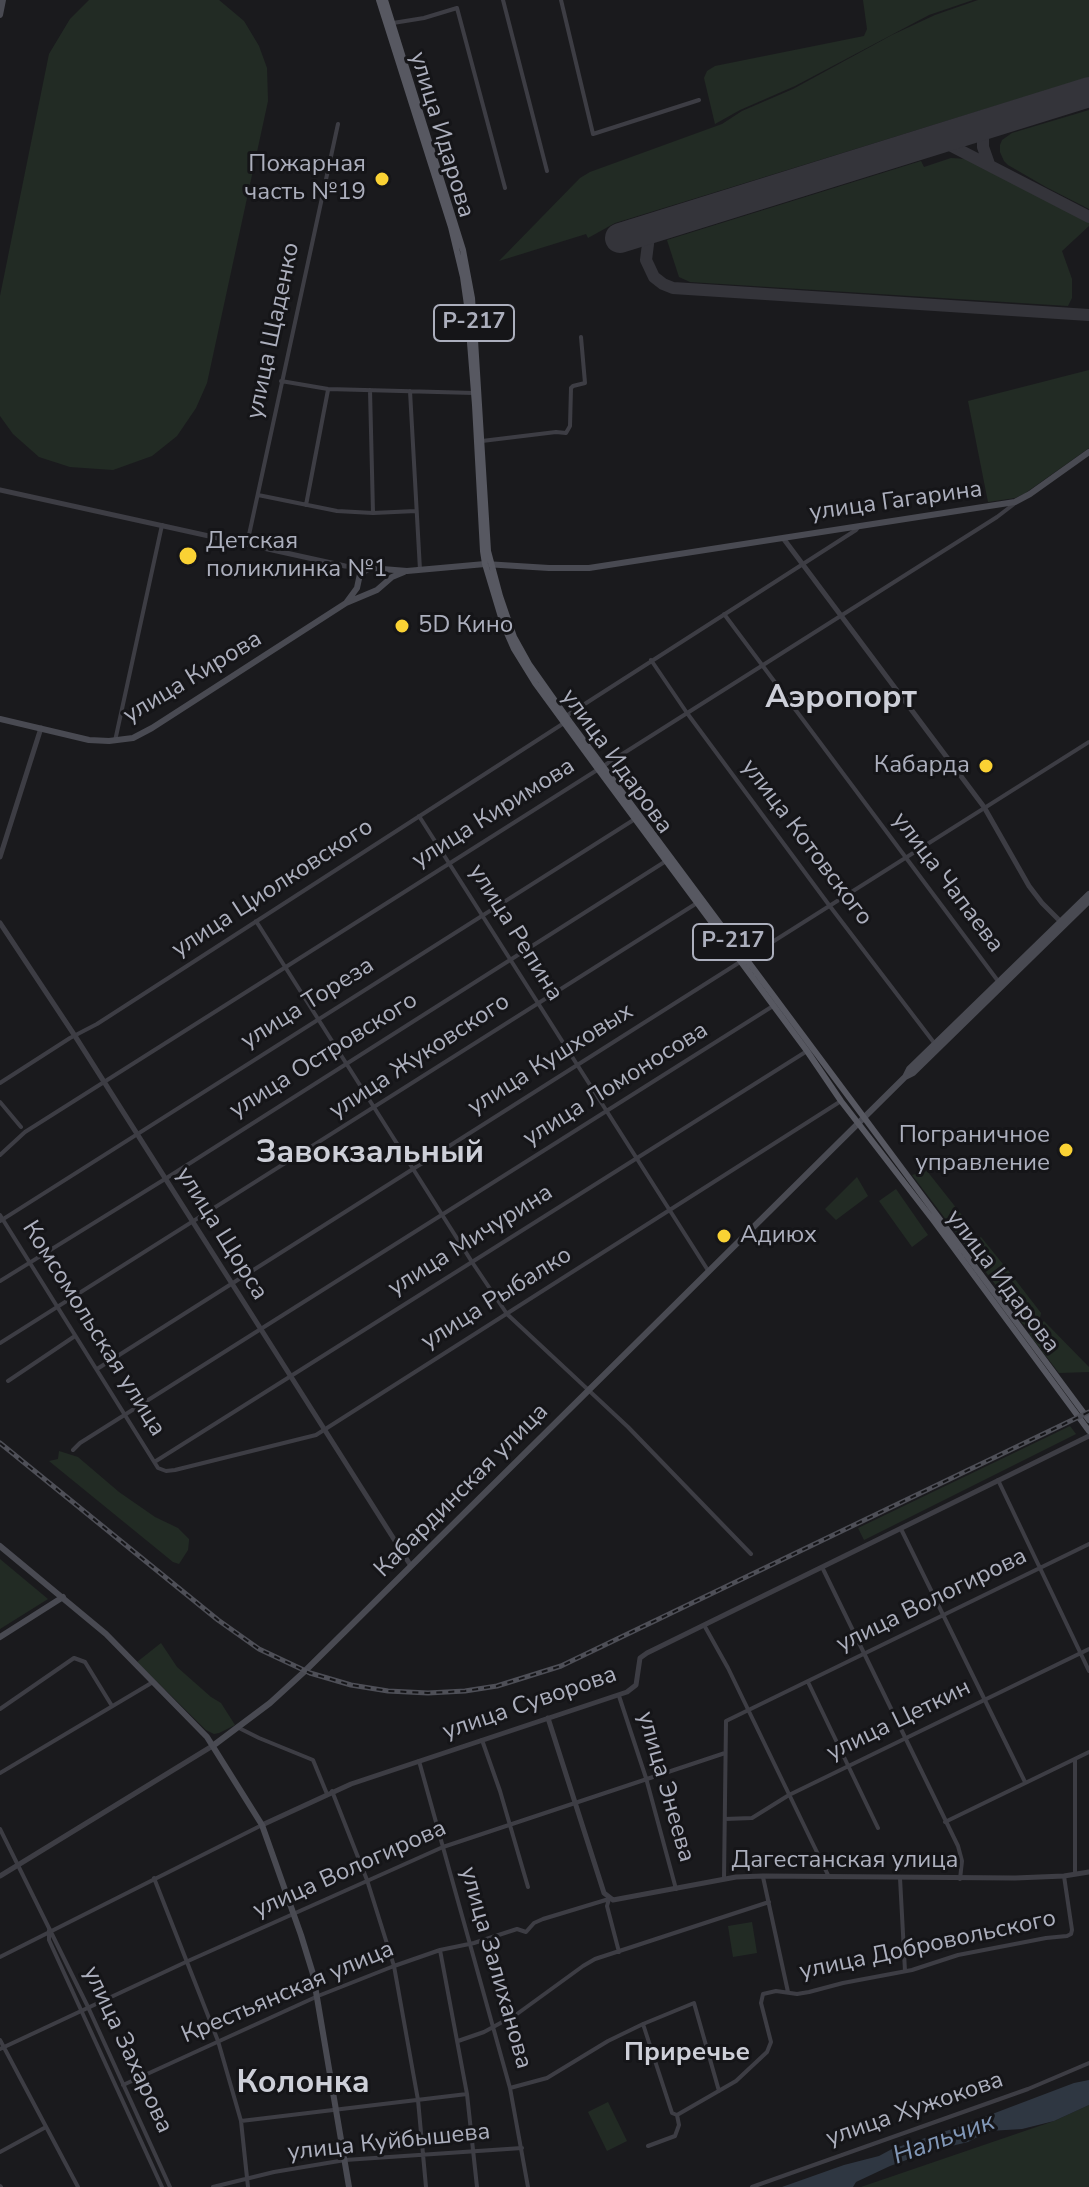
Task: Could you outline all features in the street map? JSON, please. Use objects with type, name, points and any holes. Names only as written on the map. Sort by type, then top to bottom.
[{"type":"main road","points":[[0,15],[3,0]]},
{"type":"main road","name":"улица Идарова","points":[[382,0],[393,23],[463,250],[472,298],[488,564],[514,637],[565,720]]},
{"type":"main road","name":"улица Идарова","points":[[382,0],[455,239],[467,305],[488,564],[503,624],[514,649],[535,683],[1089,1420]]},
{"type":"main road","name":"улица Киримова","points":[[1015,502],[1089,452]]},
{"type":"main road","name":"улица Гагарина","points":[[373,568],[407,571],[488,564],[589,568],[1015,502]]},
{"type":"main road","points":[[346,603],[362,571],[373,568],[383,578],[381,586]]},
{"type":"main road","points":[[359,581],[363,589],[372,592],[392,577],[407,571]]},
{"type":"main road","name":"улица Кирова","points":[[0,719],[89,740],[133,738],[346,603],[372,592]]},
{"type":"main road","name":"улица Идарова","points":[[600,768],[697,903],[743,960],[841,1101],[862,1120],[1089,1434]]},
{"type":"main road","name":"Кабардинская улица","points":[[905,1077],[913,1073],[1089,894]]},
{"type":"main road","name":"Кабардинская улица","points":[[214,1745],[294,1681],[862,1120],[998,981],[1089,901]]},
{"type":"main road","points":[[0,1546],[106,1634],[214,1745],[262,1825],[308,1955],[318,1996],[349,2187]]},
{"type":"main road","points":[[0,1637],[63,1597]]},
{"type":"street","points":[[503,0],[547,171]]},
{"type":"street","points":[[561,0],[593,134],[699,100]]},
{"type":"street","points":[[393,23],[457,8],[505,188]]},
{"type":"street","name":"улица Щаденко","points":[[247,545],[338,124]]},
{"type":"street","points":[[482,441],[566,433],[570,426],[571,388],[585,383],[581,337]]},
{"type":"street","points":[[281,381],[328,389],[474,393]]},
{"type":"street","points":[[306,505],[328,389]]},
{"type":"street","points":[[370,390],[373,513]]},
{"type":"street","points":[[410,391],[420,570]]},
{"type":"street","points":[[0,490],[345,566],[373,568]]},
{"type":"street","points":[[258,495],[337,511],[416,511]]},
{"type":"street","name":"улица Киримова","points":[[0,1155],[25,1132],[997,517],[1015,502]]},
{"type":"street","points":[[115,741],[162,525]]},
{"type":"street","name":"улица Циолковского","points":[[0,1083],[419,816],[651,660],[859,526]]},
{"type":"street","points":[[783,537],[984,807],[1029,886],[1062,923]]},
{"type":"street","points":[[345,566],[359,581]]},
{"type":"street","name":"улица Чапаева","points":[[724,614],[998,981]]},
{"type":"street","name":"улица Котовского","points":[[651,660],[687,713],[935,1044]]},
{"type":"street","points":[[0,857],[41,728]]},
{"type":"street","name":"улица Кушховых","points":[[97,1369],[1089,742]]},
{"type":"street","name":"улица Репина","points":[[419,816],[709,1272]]},
{"type":"street","name":"улица Тореза","points":[[1,1218],[635,819]]},
{"type":"street","name":"улица Островского","points":[[0,1281],[666,861]]},
{"type":"street","name":"улица Жуковского","points":[[0,1343],[697,903]]},
{"type":"street","points":[[256,921],[507,1314],[628,1427],[751,1554]]},
{"type":"street","name":"улица Щорса","points":[[0,923],[411,1566]]},
{"type":"street","name":"улица Ломоносова","points":[[73,1450],[773,1006]]},
{"type":"street","name":"улица Мичурина","points":[[155,1461],[807,1051]]},
{"type":"street","name":"улица Рыбалко","points":[[155,1461],[162,1470],[175,1470],[313,1436],[841,1101]]},
{"type":"street","points":[[0,1102],[21,1127]]},
{"type":"street","name":"Комсомольская улица","points":[[1,1218],[155,1461]]},
{"type":"street","points":[[8,1381],[75,1336]]},
{"type":"street","name":"улица Суворова","points":[[0,1957],[330,1793],[630,1691],[636,1685],[641,1656],[1089,1434]]},
{"type":"street","points":[[998,1480],[1089,1671]]},
{"type":"street","points":[[901,1528],[1025,1782]]},
{"type":"street","name":"улица Вологирова","points":[[747,1711],[1089,1544]]},
{"type":"street","points":[[822,1567],[960,1854],[960,1879]]},
{"type":"street","points":[[704,1625],[829,1877]]},
{"type":"street","name":"улица Цеткин","points":[[725,1819],[752,1818],[789,1795],[1089,1649]]},
{"type":"street","points":[[0,1709],[74,1658],[85,1662],[113,1707]]},
{"type":"street","points":[[0,1773],[153,1682]]},
{"type":"street","points":[[808,1682],[878,1828]]},
{"type":"street","name":"улица Энеева","points":[[619,1696],[646,1778],[676,1889]]},
{"type":"street","points":[[724,1879],[726,1721],[747,1711]]},
{"type":"street","points":[[548,1718],[604,1893],[609,1899],[607,1906],[619,1952]]},
{"type":"street","points":[[239,1728],[313,1760],[367,1880],[394,1966],[418,2100],[426,2187]]},
{"type":"street","points":[[482,1740],[528,1887]]},
{"type":"street","name":"Кабардинская улица","points":[[0,1876],[214,1745]]},
{"type":"street","points":[[945,1822],[1089,1752]]},
{"type":"street","name":"улица Вологирова","points":[[2,2048],[443,1847],[725,1753]]},
{"type":"street","points":[[1075,1759],[1075,1874]]},
{"type":"street","name":"улица Залиханова","points":[[419,1761],[510,2088],[528,2187]]},
{"type":"street","name":"улица Захарова","points":[[0,1829],[55,1937],[170,2187]]},
{"type":"street","name":"Дагестанская улица","points":[[469,1943],[517,1929],[526,1932],[543,1919],[609,1899],[619,1900],[724,1879],[763,1876],[960,1879],[1064,1876],[1089,1872]]},
{"type":"street","points":[[763,1876],[788,1992]]},
{"type":"street","name":"улица Добровольского","points":[[648,2146],[675,2136],[679,2125],[677,2115],[746,2072],[769,2049],[771,2039],[762,2007],[762,1996],[768,1992],[809,1992],[905,1971],[958,1955],[1071,1934],[1064,1876]]},
{"type":"street","points":[[154,1878],[218,2041],[241,2121],[248,2187]]},
{"type":"street","points":[[900,1878],[905,1971]]},
{"type":"street","points":[[458,2041],[517,2014],[589,1962],[769,1902]]},
{"type":"street","name":"улица Захарова","points":[[49,1930],[49,1940],[162,2187]]},
{"type":"street","name":"Крестьянская улица","points":[[123,2085],[318,1996],[394,1966],[469,1943]]},
{"type":"street","points":[[440,1950],[467,2094],[477,2187]]},
{"type":"street","points":[[510,2088],[547,2078],[608,2041],[694,2003],[719,2091]]},
{"type":"street","points":[[643,2024],[672,2113],[677,2115]]},
{"type":"street","points":[[0,2040],[78,2187]]},
{"type":"street","name":"улица Хужокова","points":[[752,2187],[1028,2089],[1089,2063]]},
{"type":"street","points":[[241,2121],[467,2094]]},
{"type":"street","points":[[0,2152],[46,2127]]},
{"type":"street","name":"улица Куйбышева","points":[[213,2187],[345,2160],[522,2148]]},
{"type":"shaded area","points":[[89,0],[219,0],[244,21],[259,46],[267,68],[268,101],[207,383],[196,408],[177,436],[152,456],[113,470],[70,467],[39,457],[13,434],[0,416],[0,296],[49,54],[70,19]]},
{"type":"shaded area","points":[[863,0],[973,0],[929,15],[795,86],[715,124],[704,78],[707,71],[715,66],[864,36],[867,29]]},
{"type":"shaded area","points":[[978,0],[1089,0],[1089,77],[615,223],[588,238],[586,234],[499,261],[580,178],[590,172],[722,124],[892,35]]},
{"type":"shaded area","points":[[1089,110],[1089,209],[1004,161],[1000,145],[1012,133]]},
{"type":"shaded area","points":[[951,158],[967,159],[1089,222],[1089,226],[1062,251],[1072,279],[1072,298],[1068,306],[690,282],[679,277],[667,240],[921,161],[924,167]]},
{"type":"shaded area","points":[[1089,370],[1089,448],[1024,494],[988,502],[968,401]]},
{"type":"shaded area","points":[[927,1171],[961,1214],[974,1241],[981,1237],[1011,1274],[998,1288],[912,1175]]},
{"type":"shaded area","points":[[857,1177],[868,1196],[836,1220],[825,1209]]},
{"type":"shaded area","points":[[896,1189],[928,1235],[912,1247],[879,1201]]},
{"type":"shaded area","points":[[1014,1278],[1041,1313],[1039,1322],[1030,1327],[1023,1324],[1001,1291]]},
{"type":"shaded area","points":[[1044,1321],[1089,1367],[1089,1372],[1059,1373],[1029,1334]]},
{"type":"shaded area","points":[[1070,1426],[1076,1434],[864,1540],[858,1528]]},
{"type":"shaded area","points":[[59,1451],[78,1457],[119,1492],[155,1517],[178,1528],[189,1539],[188,1550],[179,1564],[49,1461],[58,1459]]},
{"type":"shaded area","points":[[0,1559],[48,1599],[0,1629]]},
{"type":"shaded area","points":[[161,1643],[177,1667],[221,1703],[235,1725],[214,1734],[206,1730],[137,1662]]},
{"type":"shaded area","points":[[752,1922],[757,1953],[733,1957],[728,1926]]},
{"type":"shaded area","points":[[608,2102],[627,2141],[607,2151],[588,2112]]},
{"type":"shaded area","points":[[1089,2105],[1089,2187],[861,2187],[1054,2121]]},
{"type":"water","name":"Нальчик","points":[[1089,2080],[1089,2105],[1054,2121],[1022,2129],[989,2131],[968,2142],[890,2166],[856,2182],[853,2187],[782,2187],[879,2156]]},
{"type":"taxiway","points":[[989,164],[983,137],[993,122]]},
{"type":"taxiway","points":[[938,139],[1089,217]]},
{"type":"taxiway","points":[[666,224],[649,236],[646,260],[654,277],[673,288],[1089,315]]},
{"type":"runway","points":[[620,238],[1089,92]]},
{"type":"railway","points":[[0,1443],[218,1620],[259,1649],[310,1673],[351,1685],[428,1693],[497,1686],[561,1666],[1089,1412]]},
{"type":"place","name":"Пожарная часть №19","points":[[382,179]]},
{"type":"place","name":"Детская поликлинка №1","points":[[188,556]]},
{"type":"place","name":"5D Кино","points":[[402,626]]},
{"type":"place","name":"Кабарда","points":[[986,766]]},
{"type":"place","name":"Пограничное управление","points":[[1066,1150]]},
{"type":"place","name":"Адиюх","points":[[724,1236]]},
{"type":"district","name":"Аэропорт","points":[[841,699]]},
{"type":"district","name":"Завокзальный","points":[[370,1154]]},
{"type":"district","name":"Приречье","points":[[687,2054]]},
{"type":"district","name":"Колонка","points":[[303,2084]]}]
